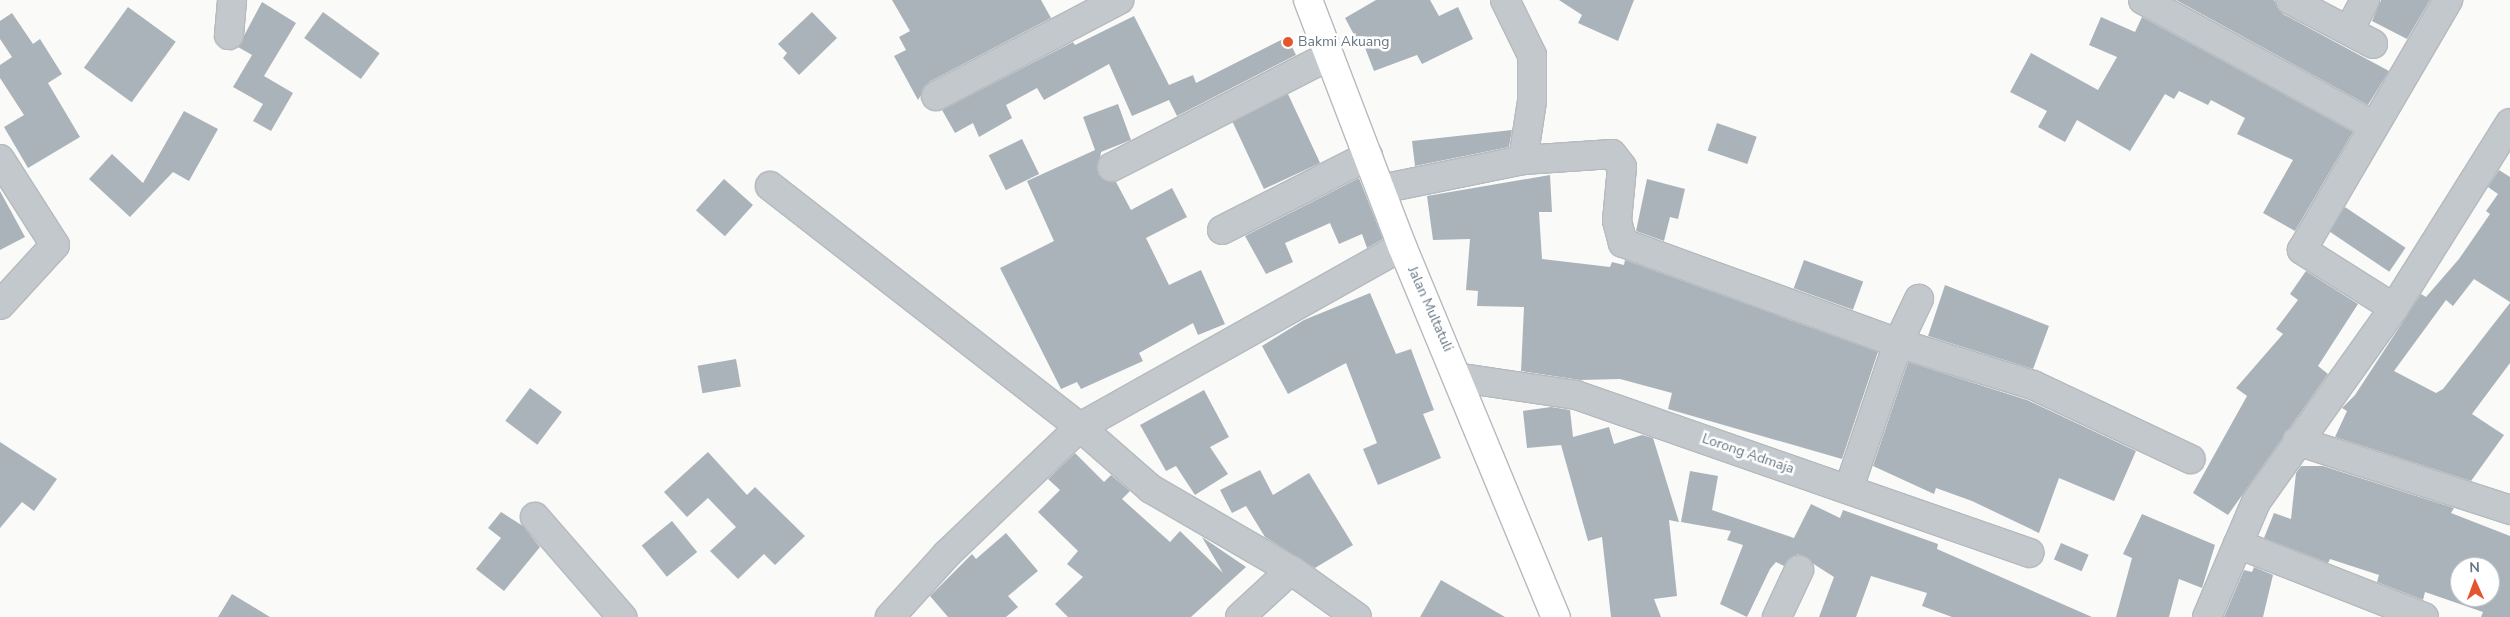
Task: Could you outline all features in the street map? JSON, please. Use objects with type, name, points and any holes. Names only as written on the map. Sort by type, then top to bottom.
[{"type":"main road","name":"Jalan Multatuli","points":[[1316,3],[1329,56],[1402,246],[1461,378],[1556,617]]},
{"type":"street","points":[[229,35],[232,0]]},
{"type":"street","points":[[936,96],[1119,0]]},
{"type":"street","points":[[1505,0],[1532,54],[1532,100],[1523,160]]},
{"type":"street","points":[[2143,0],[2374,126]]},
{"type":"street","points":[[2290,0],[2373,44]]},
{"type":"street","points":[[2349,30],[2365,0]]},
{"type":"street","points":[[2394,308],[2302,250],[2448,0]]},
{"type":"street","points":[[1112,167],[1329,56]]},
{"type":"street","points":[[2207,617],[2256,502],[2297,441],[2394,308],[2510,123]]},
{"type":"street","points":[[1381,189],[1523,160],[1612,154],[1622,167],[1617,221],[1623,243],[1898,343],[2033,385],[2190,459]]},
{"type":"street","points":[[1222,230],[1368,156]]},
{"type":"street","points":[[0,159],[55,245],[0,305]]},
{"type":"street","points":[[770,186],[1080,427],[1151,489],[1291,570],[1356,617]]},
{"type":"street","points":[[890,617],[947,554],[1080,427],[1402,246]]},
{"type":"street","points":[[1849,488],[1898,343],[1919,298]]},
{"type":"street","name":"Lorong Admaja","points":[[1461,378],[1576,395],[1849,488],[2029,553]]},
{"type":"street","points":[[2297,441],[2510,510]]},
{"type":"street","points":[[535,517],[622,617]]},
{"type":"street","points":[[2238,544],[2424,617]]},
{"type":"street","points":[[1240,617],[1291,570]]},
{"type":"street","points":[[1777,617],[1798,570]]},
{"type":"building","points":[[892,0],[1041,0],[1051,18],[929,82],[918,100],[894,56],[906,50],[899,37],[910,31]]},
{"type":"building","points":[[1376,0],[1430,0],[1439,16],[1458,7],[1473,39],[1422,64],[1417,55],[1374,71],[1362,40],[1358,42],[1345,18]]},
{"type":"building","points":[[1559,0],[1634,0],[1618,41],[1578,23],[1582,15]]},
{"type":"building","points":[[2176,0],[2274,0],[2283,14],[2389,71],[2368,105]]},
{"type":"building","points":[[2381,0],[2430,0],[2407,39],[2372,21]]},
{"type":"building","points":[[262,2],[296,23],[264,76],[293,93],[271,131],[253,121],[263,104],[233,87],[252,55],[238,47]]},
{"type":"building","points":[[128,7],[176,42],[132,102],[84,68]]},
{"type":"building","points":[[323,12],[380,53],[361,79],[304,38]]},
{"type":"building","points":[[812,12],[837,38],[799,75],[783,58],[787,53],[778,44]]},
{"type":"building","points":[[12,13],[33,44],[40,39],[62,74],[48,83],[80,137],[28,168],[4,127],[24,115],[0,78],[0,65],[12,57],[0,39],[0,21]]},
{"type":"building","points":[[1134,16],[1169,85],[1193,75],[1196,83],[1287,37],[1296,55],[1177,116],[1169,100],[1132,116],[1109,64],[1044,100],[1037,88],[1006,105],[1012,118],[979,137],[973,123],[955,133],[942,110],[1073,42],[1075,45]]},
{"type":"building","points":[[2101,17],[2135,32],[2142,17],[2353,132],[2295,231],[2263,213],[2293,160],[2237,134],[2245,118],[2211,100],[2208,105],[2179,91],[2174,99],[2165,94],[2130,151],[2077,120],[2065,142],[2038,127],[2047,111],[2010,92],[2031,53],[2098,90],[2117,57],[2089,45]]},
{"type":"building","points":[[1288,94],[1320,163],[1264,189],[1232,120]]},
{"type":"building","points":[[1118,104],[1131,140],[1101,152],[1098,174],[1104,180],[1116,182],[1131,210],[1172,188],[1187,217],[1146,238],[1169,285],[1201,270],[1225,324],[1198,335],[1193,323],[1139,353],[1143,361],[1081,389],[1077,382],[1061,389],[1000,268],[1054,241],[1027,181],[1095,150],[1083,117]]},
{"type":"building","points":[[184,111],[218,129],[189,181],[173,172],[130,217],[89,179],[112,154],[143,183]]},
{"type":"building","points":[[1717,123],[1757,137],[1747,164],[1708,150]]},
{"type":"building","points":[[1512,130],[1509,147],[1415,166],[1412,141]]},
{"type":"building","points":[[1022,139],[1039,174],[1006,190],[989,155]]},
{"type":"building","points":[[2499,170],[2510,177],[2510,302],[2474,279],[2453,306],[2446,300],[2394,371],[2436,393],[2443,389],[2510,303],[2510,363],[2472,414],[2504,435],[2471,481],[2335,437],[2347,411],[2342,408],[2355,395],[2421,294],[2426,297],[2459,259],[2490,214],[2486,211],[2498,194],[2488,187]]},
{"type":"building","points":[[1550,175],[1552,212],[1539,212],[1542,259],[1610,267],[1612,262],[1624,265],[1625,260],[1878,352],[1842,459],[1668,409],[1672,393],[1620,379],[1580,380],[1521,371],[1524,307],[1477,306],[1478,291],[1466,290],[1470,239],[1433,240],[1427,196]]},
{"type":"building","points":[[1359,178],[1383,239],[1367,248],[1362,234],[1339,244],[1330,223],[1285,243],[1293,262],[1266,274],[1245,236]]},
{"type":"building","points":[[724,179],[753,205],[725,236],[696,210]]},
{"type":"building","points":[[1647,179],[1685,189],[1678,219],[1670,217],[1664,241],[1636,231]]},
{"type":"building","points":[[0,191],[25,237],[0,250]]},
{"type":"building","points":[[2345,207],[2406,248],[2389,272],[2329,231]]},
{"type":"building","points":[[1804,260],[1863,282],[1853,310],[1794,288]]},
{"type":"building","points":[[2306,271],[2358,304],[2318,366],[2328,374],[2228,515],[2193,493],[2247,396],[2236,388],[2283,334],[2276,329],[2298,300],[2290,294]]},
{"type":"building","points":[[1945,285],[2049,326],[2033,369],[1928,336]]},
{"type":"building","points":[[1370,293],[1396,354],[1411,349],[1434,410],[1423,414],[1441,458],[1378,485],[1363,449],[1377,443],[1346,363],[1288,394],[1262,346],[1304,320]]},
{"type":"building","points":[[736,359],[741,387],[702,393],[698,366]]},
{"type":"building","points":[[1908,362],[2027,400],[2136,451],[2114,501],[2059,478],[2039,533],[1972,501],[1936,488],[1934,494],[1873,466]]},
{"type":"building","points":[[530,388],[562,412],[537,445],[505,421]]},
{"type":"building","points":[[1204,390],[1229,437],[1210,447],[1228,474],[1195,495],[1176,466],[1166,471],[1140,425]]},
{"type":"building","points":[[1551,407],[1570,410],[1573,437],[1609,427],[1614,444],[1642,435],[1653,438],[1679,522],[1669,520],[1677,596],[1654,599],[1661,617],[1611,617],[1602,537],[1588,541],[1561,445],[1527,448],[1523,411]]},
{"type":"building","points":[[0,442],[57,479],[34,511],[22,502],[0,528]]},
{"type":"building","points":[[708,452],[747,495],[755,487],[805,536],[775,565],[764,554],[738,579],[710,551],[736,527],[708,498],[687,517],[664,492]]},
{"type":"building","points":[[1075,453],[1104,482],[1111,475],[1130,491],[1122,499],[1170,542],[1180,531],[1223,573],[1202,537],[1246,567],[1191,617],[1068,617],[1055,604],[1083,577],[1067,564],[1078,551],[1038,512],[1060,490],[1048,479]]},
{"type":"building","points":[[2301,466],[2323,466],[2454,508],[2451,513],[2510,536],[2510,617],[2481,617],[2483,612],[2468,607],[2500,607],[2500,557],[2450,557],[2450,601],[2425,592],[2423,600],[2377,582],[2379,575],[2330,559],[2328,563],[2264,538],[2274,513],[2291,519],[2296,473]]},
{"type":"building","points":[[1260,470],[1273,495],[1309,473],[1353,545],[1315,568],[1265,537],[1246,506],[1232,513],[1220,490]]},
{"type":"building","points":[[1690,471],[1718,476],[1712,510],[1794,538],[1811,504],[1840,518],[1843,510],[1938,544],[1937,549],[2092,617],[1952,617],[1922,606],[1927,593],[1871,576],[1856,617],[1819,617],[1834,577],[1798,554],[1784,566],[1776,562],[1770,569],[1747,617],[1720,604],[1743,545],[1727,540],[1731,531],[1681,522]]},
{"type":"building","points":[[501,512],[523,526],[540,547],[504,591],[476,569],[501,538],[488,528]]},
{"type":"building","points":[[2142,514],[2215,545],[2202,588],[2179,579],[2169,617],[2116,617],[2132,558],[2123,554]]},
{"type":"building","points":[[672,521],[697,552],[667,577],[642,546]]},
{"type":"building","points":[[1006,533],[1038,571],[1008,596],[1018,607],[1006,617],[948,617],[930,596],[972,554],[976,559]]},
{"type":"building","points":[[2061,543],[2089,555],[2082,571],[2054,560]]},
{"type":"building","points":[[2254,567],[2273,575],[2263,617],[2224,617],[2244,570],[2252,572]]},
{"type":"building","points":[[1441,580],[1505,617],[1420,617]]},
{"type":"building","points":[[232,594],[270,617],[218,617]]},
{"type":"place","name":"Bakmi Akuang","points":[[1288,42]]}]
